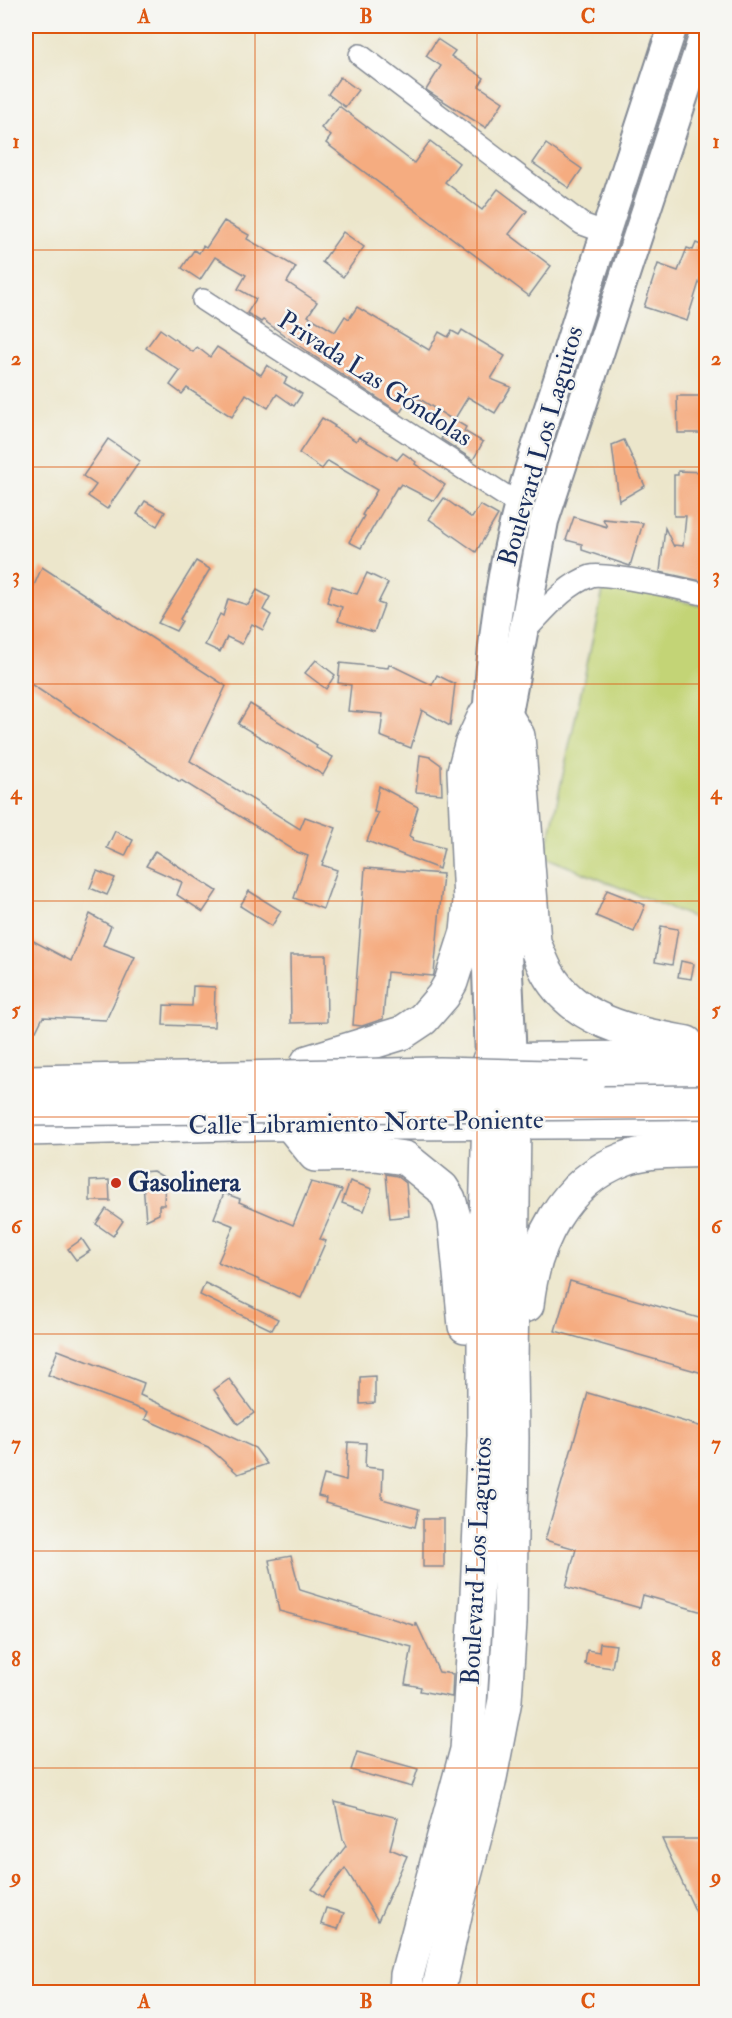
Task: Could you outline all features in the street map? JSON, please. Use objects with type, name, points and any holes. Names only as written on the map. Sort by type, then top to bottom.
[{"type":"main road","name":"Boulevard Los Laguitos","points":[[406,1992],[407,1975],[467,1750],[477,1594],[498,1436],[511,1364],[501,1060],[483,852],[496,717],[503,576],[518,504],[604,232],[673,26]]},
{"type":"main road","points":[[308,1062],[402,1034],[423,1019],[443,996],[451,982],[467,932],[470,901],[464,771],[471,746],[496,717],[523,633],[544,521],[706,28]]},
{"type":"main road","points":[[496,717],[518,736],[534,942],[547,973],[563,994],[584,1012],[609,1024],[618,1028],[706,1047]]},
{"type":"main road","points":[[26,1066],[706,1058]]},
{"type":"main road","name":"Calle Libramiento Norte Poniente","points":[[26,1082],[440,1074],[589,1077],[706,1076]]},
{"type":"main road","name":"Calle Libramiento Norte Poniente","points":[[26,1109],[706,1102]]},
{"type":"main road","name":"Calle Libramiento Norte Poniente","points":[[26,1129],[502,1121],[706,1121]]},
{"type":"main road","points":[[290,1124],[315,1155],[375,1154],[405,1158],[431,1178],[445,1194],[455,1221],[475,1420],[498,1436],[517,1419],[529,1287],[536,1256],[553,1218],[571,1194],[596,1173],[624,1158],[653,1152],[706,1150]]},
{"type":"main road","name":"Boulevard Los Laguitos","points":[[438,1992],[457,1906],[491,1774],[505,1700],[510,1622],[498,1436]]},
{"type":"street","points":[[360,55],[582,224],[604,232]]},
{"type":"street","name":"Privada Las Góndolas","points":[[203,300],[518,504]]},
{"type":"street","points":[[523,633],[576,583],[594,575],[681,588],[706,595]]},
{"type":"green space","points":[[605,582],[706,607],[706,923],[545,857]]},
{"type":"building","points":[[437,39],[455,51],[451,56],[484,78],[479,86],[503,102],[486,128],[426,90],[441,66],[426,56]]},
{"type":"building","points":[[340,77],[358,90],[345,107],[328,94]]},
{"type":"building","points":[[339,106],[414,163],[430,141],[459,163],[445,182],[482,210],[498,189],[527,211],[509,234],[551,266],[529,296],[326,143],[331,136],[321,128]]},
{"type":"building","points":[[546,144],[582,169],[569,188],[533,163]]},
{"type":"building","points":[[224,221],[249,235],[247,239],[296,267],[287,282],[317,302],[308,316],[335,332],[345,316],[349,319],[357,307],[429,350],[439,332],[448,337],[452,331],[459,335],[462,330],[505,356],[491,379],[511,387],[495,413],[468,397],[454,420],[466,427],[464,431],[483,442],[473,460],[441,439],[453,420],[412,394],[400,413],[263,320],[261,322],[247,313],[256,299],[238,289],[246,275],[215,257],[200,280],[182,268],[194,250],[199,253],[203,246],[206,248]]},
{"type":"building","points":[[343,232],[364,247],[343,277],[322,262]]},
{"type":"building","points":[[696,243],[706,247],[706,260],[687,321],[644,307],[658,264],[678,271],[687,248],[693,250]]},
{"type":"building","points":[[160,329],[193,352],[197,347],[210,357],[217,347],[261,375],[267,365],[287,378],[284,383],[302,394],[294,406],[277,394],[268,408],[246,394],[232,417],[187,388],[182,394],[170,385],[180,371],[146,348]]},
{"type":"building","points":[[677,396],[706,396],[706,433],[678,433]]},
{"type":"building","points":[[322,418],[356,441],[359,437],[397,460],[403,453],[445,485],[434,501],[401,484],[397,487],[361,548],[349,542],[377,490],[328,461],[322,469],[299,453]]},
{"type":"building","points":[[108,439],[140,461],[107,509],[88,496],[96,485],[83,476]]},
{"type":"building","points":[[624,440],[645,486],[619,501],[612,445]]},
{"type":"building","points":[[678,471],[706,472],[706,582],[660,572],[665,528],[674,547],[674,545],[683,546],[686,516],[674,516],[674,475],[678,475]]},
{"type":"building","points":[[444,498],[472,518],[480,505],[498,515],[476,552],[429,519]]},
{"type":"building","points":[[145,501],[165,512],[157,526],[137,514]]},
{"type":"building","points":[[574,517],[607,527],[603,519],[643,523],[630,566],[582,550],[582,544],[566,540]]},
{"type":"building","points":[[196,561],[210,569],[180,619],[182,621],[176,631],[158,623]]},
{"type":"building","points":[[42,567],[226,686],[190,761],[300,829],[305,817],[336,828],[322,865],[337,870],[323,909],[294,898],[308,856],[297,852],[181,780],[180,782],[26,681],[26,604]]},
{"type":"building","points":[[367,573],[388,583],[378,603],[384,605],[374,632],[338,621],[342,607],[327,602],[332,586],[357,594]]},
{"type":"building","points":[[257,590],[270,597],[263,610],[271,615],[263,630],[252,624],[242,644],[227,637],[220,652],[205,645],[220,614],[223,616],[228,599],[248,605]]},
{"type":"building","points":[[316,660],[335,675],[326,689],[305,673]]},
{"type":"building","points":[[340,663],[388,668],[389,664],[432,685],[437,675],[455,684],[450,726],[422,710],[411,748],[380,736],[383,714],[348,711],[351,685],[338,683]]},
{"type":"building","points":[[250,704],[333,757],[323,775],[238,724]]},
{"type":"building","points":[[420,755],[430,757],[441,765],[442,794],[416,792]]},
{"type":"building","points":[[379,786],[418,807],[409,836],[413,838],[412,840],[444,848],[439,869],[367,841],[378,813],[374,812]]},
{"type":"building","points":[[115,831],[133,840],[125,856],[107,848]]},
{"type":"building","points":[[155,851],[217,891],[203,912],[177,895],[182,882],[146,866]]},
{"type":"building","points":[[365,868],[443,874],[433,976],[387,972],[383,1019],[362,1026],[353,1025]]},
{"type":"building","points":[[97,871],[115,878],[107,895],[90,888]]},
{"type":"building","points":[[607,890],[645,905],[634,932],[596,916]]},
{"type":"building","points":[[249,891],[281,911],[272,926],[240,906]]},
{"type":"building","points":[[90,914],[111,926],[103,945],[135,957],[106,1020],[43,1017],[36,1031],[26,1028],[26,937],[71,961]]},
{"type":"building","points":[[661,926],[678,929],[672,965],[655,962]]},
{"type":"building","points":[[290,955],[326,955],[327,1022],[291,1023]]},
{"type":"building","points":[[681,961],[694,964],[691,979],[678,977]]},
{"type":"building","points":[[193,986],[215,987],[214,1027],[163,1025],[164,1005],[192,1006]]},
{"type":"building","points":[[153,1171],[165,1178],[164,1205],[159,1205],[159,1214],[146,1220],[142,1172]]},
{"type":"building","points":[[386,1174],[397,1176],[406,1183],[409,1216],[390,1218]]},
{"type":"building","points":[[109,1180],[110,1201],[90,1201],[90,1181]]},
{"type":"building","points":[[350,1181],[372,1189],[364,1211],[342,1203]]},
{"type":"building","points":[[311,1182],[342,1190],[320,1239],[326,1241],[301,1298],[218,1262],[234,1226],[214,1218],[224,1193],[240,1199],[239,1202],[293,1225]]},
{"type":"building","points":[[106,1209],[123,1221],[113,1236],[96,1224]]},
{"type":"building","points":[[82,1239],[90,1251],[76,1260],[68,1249]]},
{"type":"building","points":[[570,1281],[706,1320],[706,1374],[555,1331]]},
{"type":"building","points":[[205,1283],[278,1319],[272,1330],[200,1295]]},
{"type":"building","points":[[58,1350],[144,1383],[140,1395],[255,1448],[267,1464],[238,1474],[208,1447],[145,1419],[148,1412],[48,1375]]},
{"type":"building","points":[[375,1376],[375,1403],[360,1404],[360,1377]]},
{"type":"building","points":[[229,1379],[254,1413],[238,1424],[214,1390]]},
{"type":"building","points":[[588,1393],[706,1428],[706,1613],[643,1595],[640,1608],[566,1587],[576,1549],[545,1540]]},
{"type":"building","points":[[348,1442],[366,1443],[365,1467],[383,1469],[382,1499],[419,1509],[415,1527],[325,1503],[326,1498],[318,1496],[324,1475],[346,1481]]},
{"type":"building","points":[[423,1519],[444,1519],[444,1567],[423,1567]]},
{"type":"building","points":[[291,1556],[300,1590],[416,1626],[416,1622],[439,1672],[453,1674],[452,1697],[420,1691],[421,1687],[405,1684],[412,1647],[279,1611],[269,1560]]},
{"type":"building","points":[[600,1643],[616,1645],[612,1668],[585,1664],[587,1650],[599,1652]]},
{"type":"building","points":[[357,1752],[418,1769],[412,1787],[351,1770]]},
{"type":"building","points":[[335,1802],[398,1818],[390,1849],[407,1856],[378,1921],[345,1868],[323,1897],[312,1889],[346,1846]]},
{"type":"building","points":[[662,1839],[706,1839],[706,1934]]},
{"type":"building","points":[[326,1908],[344,1913],[338,1929],[321,1924]]},
{"type":"place","name":"Gasolinera","points":[[116,1183]]}]
